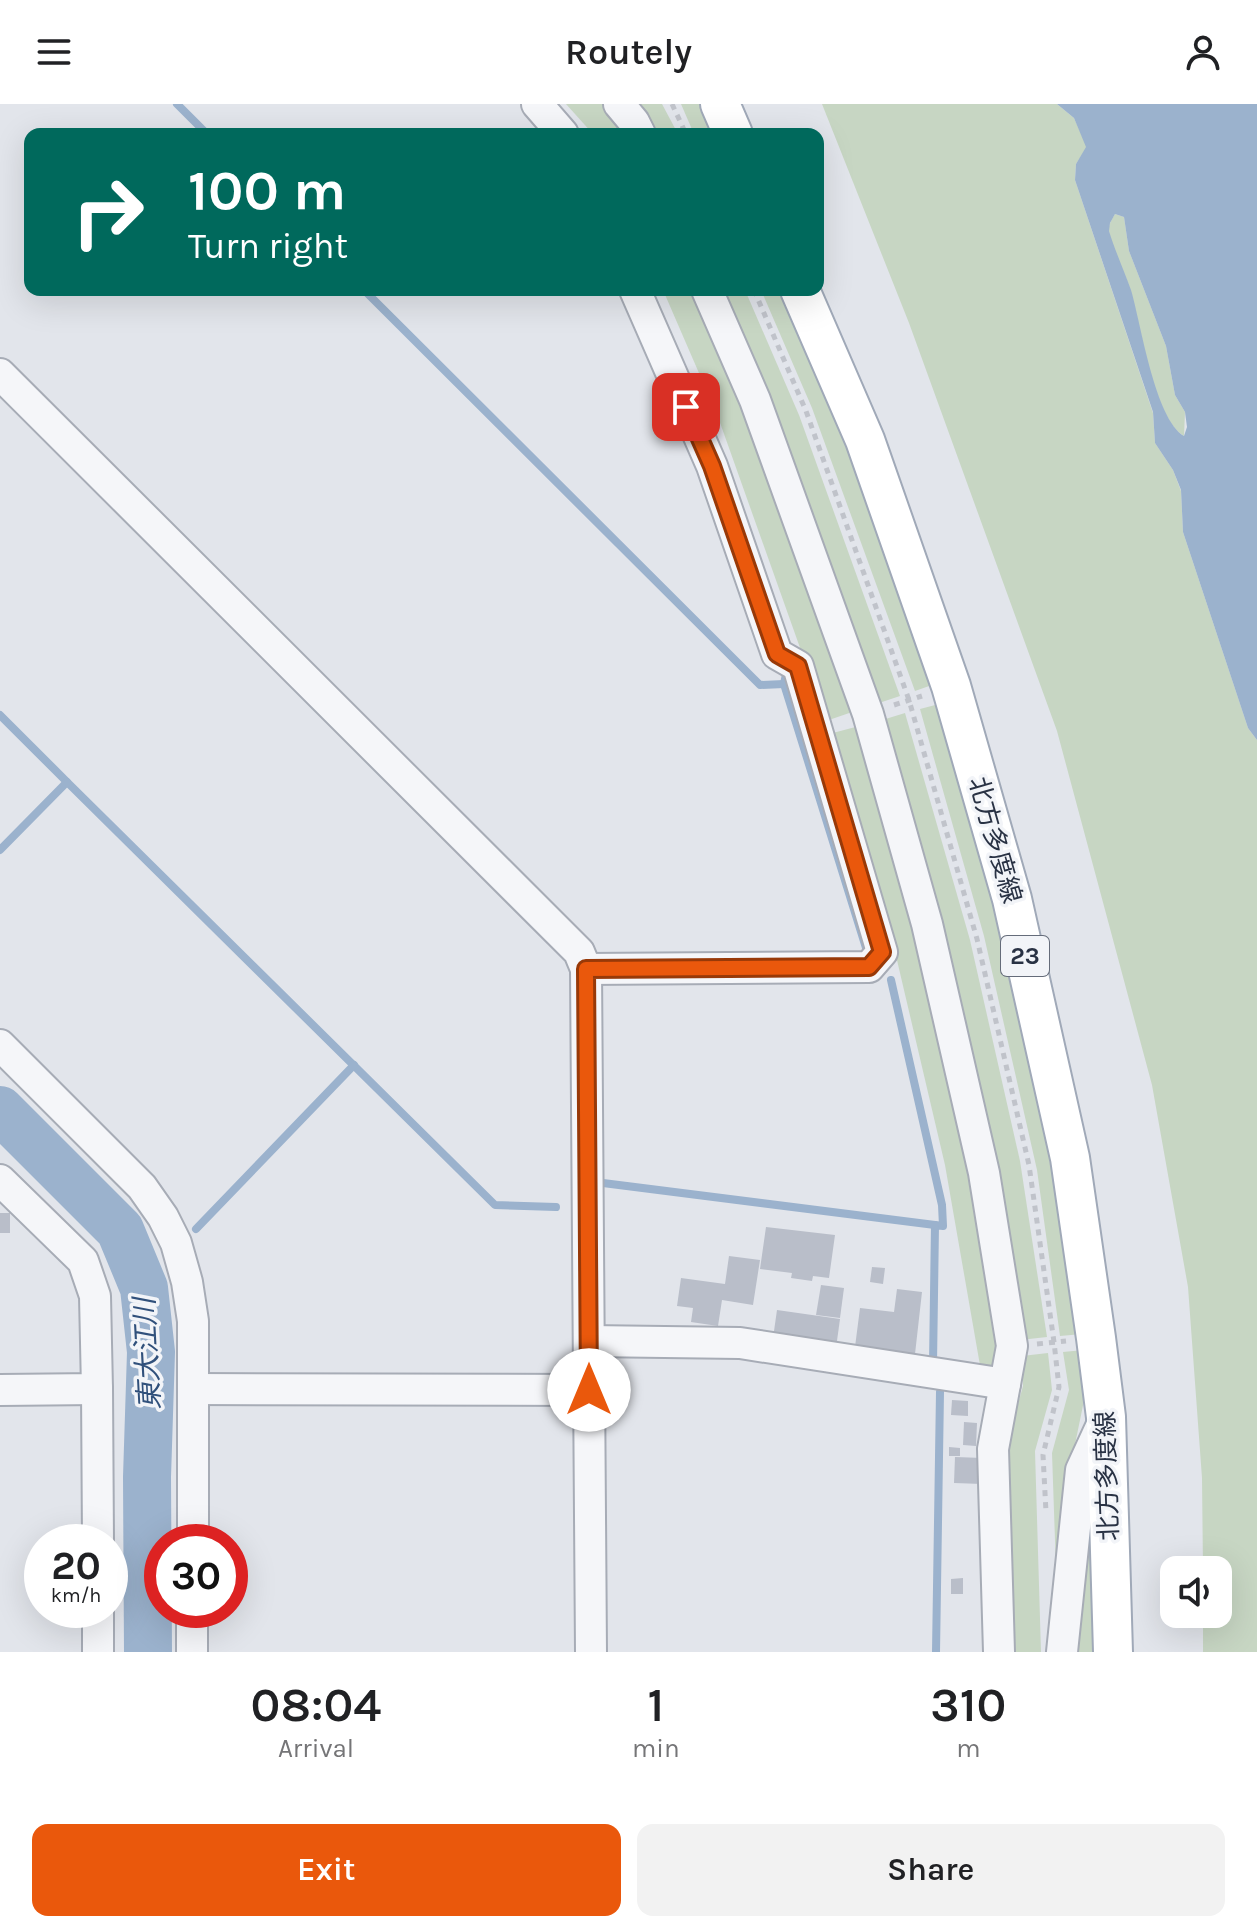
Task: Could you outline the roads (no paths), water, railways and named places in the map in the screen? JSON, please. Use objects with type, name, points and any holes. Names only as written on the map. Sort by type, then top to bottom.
[{"type":"main road","points":[[720,104],[730,128]]},
{"type":"main road","name":"北方多度線","points":[[803,296],[865,440],[951,686],[1012,899],[1070,1158],[1096,1338],[1106,1417],[1113,1652]]},
{"type":"street","points":[[537,104],[558,128]]},
{"type":"street","points":[[619,104],[637,128]]},
{"type":"street","points":[[586,969],[869,967],[882,952],[798,666],[777,654],[712,466],[638,296]]},
{"type":"street","points":[[710,296],[755,400],[868,714],[927,924],[981,1157],[1012,1346],[993,1449],[999,1652]]},
{"type":"street","points":[[0,374],[579,952],[586,969],[591,1652]]},
{"type":"street","points":[[0,1045],[142,1187],[176,1243],[187,1282],[193,1321],[193,1524]]},
{"type":"street","points":[[0,1180],[83,1261],[95,1296],[98,1524]]},
{"type":"street","points":[[589,1341],[740,1343],[1005,1384]]},
{"type":"street","points":[[0,1390],[97,1389]]},
{"type":"street","points":[[194,1389],[589,1390]]},
{"type":"street","points":[[1062,1652],[1081,1470],[1106,1417]]},
{"type":"street","points":[[98,1628],[98,1652]]},
{"type":"street","points":[[192,1628],[192,1652]]},
{"type":"water","points":[[1057,104],[1257,104],[1257,740],[1248,728],[1183,532],[1181,490],[1173,470],[1155,443],[1153,412],[1075,180],[1076,164],[1086,147],[1074,118]],"holes":[[[1115,214],[1124,217],[1129,251],[1166,346],[1175,395],[1185,412],[1187,427],[1184,436],[1174,426],[1157,391],[1131,290],[1109,231]]]},
{"type":"waterway","points":[[177,104],[201,128]]},
{"type":"waterway","points":[[370,296],[760,685],[784,684]]},
{"type":"waterway","points":[[786,674],[784,684],[867,951]]},
{"type":"waterway","points":[[0,715],[67,782]]},
{"type":"waterway","points":[[0,850],[67,782],[495,1205],[556,1207]]},
{"type":"waterway","points":[[891,980],[942,1205],[943,1226],[935,1225],[933,1364]]},
{"type":"waterway","points":[[196,1229],[354,1065]]},
{"type":"waterway","name":"東大江川","points":[[0,1110],[120,1230],[144,1288],[151,1352],[147,1477],[148,1652]]},
{"type":"waterway","points":[[603,1183],[935,1225]]},
{"type":"waterway","points":[[936,1652],[940,1392]]}]
